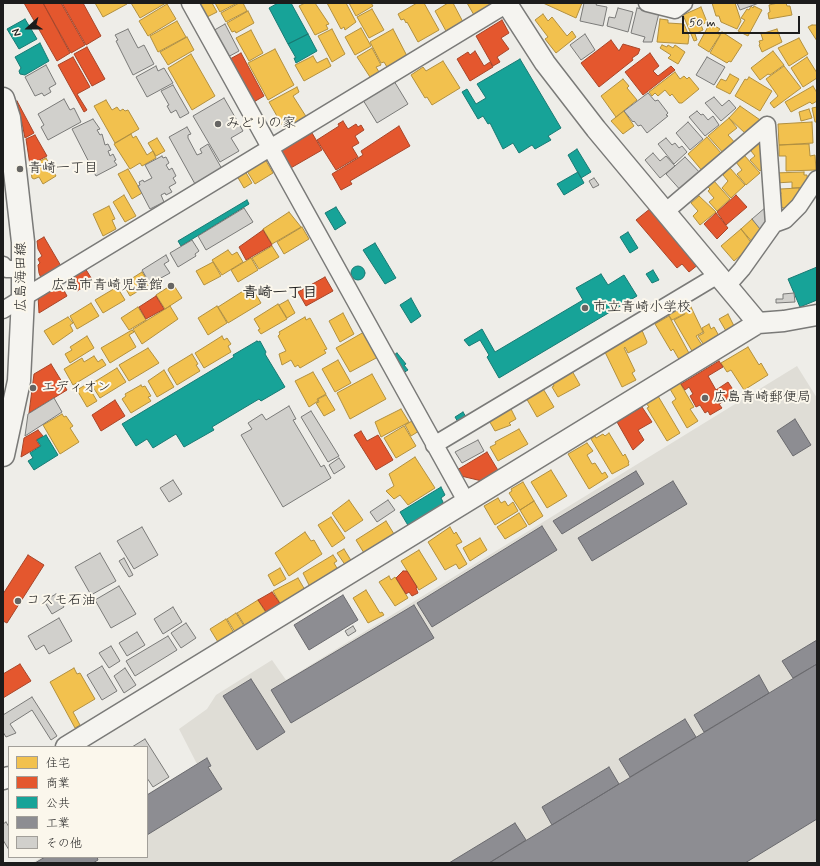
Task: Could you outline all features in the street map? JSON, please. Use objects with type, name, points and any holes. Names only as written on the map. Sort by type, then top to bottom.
[{"type":"main road","name":"広島海田線","points":[[3,99],[9,118],[23,242],[13,267],[23,297],[20,381],[3,455]]},
{"type":"street","points":[[190,3],[466,501]]},
{"type":"street","points":[[3,310],[508,3],[545,63],[596,129],[758,323]]},
{"type":"street","points":[[647,3],[676,10],[684,3]]},
{"type":"street","points":[[665,212],[767,125],[774,224]]},
{"type":"street","points":[[434,445],[742,270],[774,224],[785,220],[799,206],[817,179]]},
{"type":"street","points":[[68,746],[758,323],[817,316]]},
{"type":"shaded area","points":[[797,366],[817,398],[817,863],[32,863],[40,858],[148,858],[148,793],[197,764],[179,729],[207,709],[216,695],[272,660],[286,680]]},
{"type":"building: 住宅","points":[[95,3],[127,3],[127,4],[103,17]]},
{"type":"building: 住宅","points":[[131,3],[166,3],[140,18]]},
{"type":"building: 住宅","points":[[197,3],[212,3],[217,12],[205,18]]},
{"type":"building: 住宅","points":[[215,3],[237,3],[220,12]]},
{"type":"building: 住宅","points":[[239,3],[243,3],[247,11],[226,22],[221,13]]},
{"type":"building: 住宅","points":[[305,3],[315,3],[329,24],[326,25],[328,29],[315,35],[299,6]]},
{"type":"building: 住宅","points":[[327,3],[346,3],[356,22],[345,30],[344,27],[341,29]]},
{"type":"building: 住宅","points":[[349,3],[371,3],[373,6],[356,16]]},
{"type":"building: 住宅","points":[[417,3],[424,3],[439,30],[418,42],[407,22],[406,23],[404,19],[401,20],[398,14]]},
{"type":"building: 住宅","points":[[448,3],[453,3],[463,22],[446,31],[435,11]]},
{"type":"building: 住宅","points":[[467,3],[492,3],[493,4],[474,15]]},
{"type":"building: 住宅","points":[[543,3],[582,3],[576,18]]},
{"type":"building: 住宅","points":[[712,3],[735,3],[741,21],[737,29],[721,22],[719,16],[716,16]]},
{"type":"building: 住宅","points":[[786,3],[787,6],[790,6],[792,15],[769,19],[769,5]]},
{"type":"building: 住宅","points":[[167,4],[176,19],[148,36],[139,21]]},
{"type":"building: 住宅","points":[[751,6],[762,10],[748,36],[738,31],[745,20],[741,18]]},
{"type":"building: 住宅","points":[[701,7],[707,22],[701,25],[703,30],[695,34],[697,40],[694,41],[683,15]]},
{"type":"building: 住宅","points":[[372,9],[384,30],[369,38],[357,17]]},
{"type":"building: 住宅","points":[[248,11],[254,23],[236,33],[235,31],[232,32],[227,23]]},
{"type":"building: 住宅","points":[[543,14],[548,21],[552,17],[567,36],[572,31],[576,37],[556,53],[545,39],[548,37],[535,20]]},
{"type":"building: 住宅","points":[[660,19],[668,20],[668,23],[684,24],[689,36],[688,44],[657,42]]},
{"type":"building: 住宅","points":[[177,21],[186,37],[158,52],[150,36]]},
{"type":"building: 住宅","points":[[710,23],[720,29],[717,33],[720,35],[709,52],[698,45]]},
{"type":"building: 住宅","points":[[817,25],[817,41],[808,27]]},
{"type":"building: 住宅","points":[[361,28],[371,46],[355,55],[345,37]]},
{"type":"building: 住宅","points":[[332,29],[345,54],[332,62],[318,36]]},
{"type":"building: 住宅","points":[[393,29],[407,56],[387,67],[384,62],[381,63],[370,42]]},
{"type":"building: 住宅","points":[[777,29],[782,42],[762,52],[759,45],[759,41],[763,40],[761,34]]},
{"type":"building: 住宅","points":[[251,30],[263,53],[249,61],[236,38]]},
{"type":"building: 住宅","points":[[722,32],[742,45],[731,62],[729,61],[727,63],[710,53]]},
{"type":"building: 住宅","points":[[187,37],[194,50],[168,65],[160,52]]},
{"type":"building: 住宅","points":[[799,38],[808,54],[789,66],[778,48]]},
{"type":"building: 住宅","points":[[662,45],[667,47],[668,45],[673,48],[675,45],[685,52],[678,64],[668,58],[671,55],[660,48]]},
{"type":"building: 住宅","points":[[372,48],[381,65],[376,67],[379,72],[370,77],[357,57]]},
{"type":"building: 住宅","points":[[275,49],[294,85],[268,100],[248,63]]},
{"type":"building: 住宅","points":[[773,51],[784,65],[760,80],[751,68]]},
{"type":"building: 住宅","points":[[191,54],[215,96],[192,110],[168,68]]},
{"type":"building: 住宅","points":[[313,56],[317,63],[327,58],[331,66],[304,81],[295,65]]},
{"type":"building: 住宅","points":[[807,57],[817,73],[817,78],[803,87],[791,68]]},
{"type":"building: 住宅","points":[[443,61],[460,88],[432,105],[427,97],[425,98],[411,75],[423,67],[426,71]]},
{"type":"building: 住宅","points":[[784,66],[801,88],[774,108],[770,103],[778,96],[766,79]]},
{"type":"building: 住宅","points":[[675,72],[680,79],[684,76],[687,79],[689,77],[699,89],[682,103],[679,103],[672,94],[670,96],[665,90],[658,96],[655,93],[652,96],[649,92]]},
{"type":"building: 住宅","points":[[730,74],[739,79],[730,94],[716,87],[721,79],[726,81]]},
{"type":"building: 住宅","points":[[749,77],[772,91],[760,111],[735,96],[745,79],[747,80]]},
{"type":"building: 住宅","points":[[623,79],[629,86],[627,88],[637,100],[616,117],[601,96]]},
{"type":"building: 住宅","points":[[813,86],[817,93],[817,101],[812,104],[810,102],[791,112],[785,102]]},
{"type":"building: 住宅","points":[[297,87],[299,92],[293,96],[307,118],[288,129],[285,124],[282,125],[269,102]]},
{"type":"building: 住宅","points":[[106,100],[112,110],[117,107],[120,111],[123,109],[125,111],[128,110],[139,129],[115,143],[94,106]]},
{"type":"building: 住宅","points":[[740,106],[763,122],[746,134],[729,118]]},
{"type":"building: 住宅","points":[[817,107],[817,122],[815,122],[812,108]]},
{"type":"building: 住宅","points":[[809,109],[812,118],[801,121],[799,112]]},
{"type":"building: 住宅","points":[[624,111],[634,126],[623,134],[611,121]]},
{"type":"building: 住宅","points":[[729,118],[737,128],[728,135],[737,145],[725,155],[708,136]]},
{"type":"building: 住宅","points":[[812,122],[813,143],[779,145],[778,124]]},
{"type":"building: 住宅","points":[[131,134],[133,138],[136,136],[147,155],[153,151],[156,158],[142,166],[140,163],[130,169],[114,144]]},
{"type":"building: 住宅","points":[[707,137],[721,153],[716,157],[719,160],[704,173],[688,154]]},
{"type":"building: 住宅","points":[[759,137],[767,165],[760,171],[750,160],[755,156],[751,151],[752,149],[750,146]]},
{"type":"building: 住宅","points":[[157,138],[165,151],[156,156],[148,143]]},
{"type":"building: 住宅","points":[[809,144],[810,156],[815,155],[816,170],[786,171],[786,156],[779,156],[779,145]]},
{"type":"building: 住宅","points":[[744,155],[760,173],[746,185],[737,174],[742,170],[736,162]]},
{"type":"building: 住宅","points":[[46,158],[56,176],[43,184],[39,177],[34,179],[32,178],[30,166]]},
{"type":"building: 住宅","points":[[265,159],[273,173],[255,184],[247,171]]},
{"type":"building: 住宅","points":[[730,168],[745,185],[731,198],[722,188],[728,181],[723,175]]},
{"type":"building: 住宅","points":[[128,169],[142,193],[132,199],[118,174]]},
{"type":"building: 住宅","points":[[245,171],[252,183],[244,188],[237,176]]},
{"type":"building: 住宅","points":[[804,172],[804,175],[807,175],[808,187],[792,188],[792,182],[775,183],[774,173]]},
{"type":"building: 住宅","points":[[714,181],[730,199],[717,211],[709,202],[714,198],[708,191],[710,189],[708,187]]},
{"type":"building: 住宅","points":[[799,188],[800,198],[786,208],[777,207],[777,195],[781,194],[780,189]]},
{"type":"building: 住宅","points":[[124,195],[136,216],[125,222],[113,202]]},
{"type":"building: 住宅","points":[[699,196],[716,212],[700,225],[693,216],[698,211],[691,203]]},
{"type":"building: 住宅","points":[[109,206],[115,219],[112,220],[116,229],[103,236],[93,214]]},
{"type":"building: 住宅","points":[[289,212],[301,227],[272,244],[263,229]]},
{"type":"building: 住宅","points":[[752,219],[764,233],[754,244],[741,229]]},
{"type":"building: 住宅","points":[[302,227],[309,239],[284,254],[277,242]]},
{"type":"building: 住宅","points":[[741,229],[753,245],[734,261],[721,246]]},
{"type":"building: 住宅","points":[[272,246],[279,257],[259,269],[252,258]]},
{"type":"building: 住宅","points":[[228,250],[232,255],[237,252],[243,262],[222,275],[212,260]]},
{"type":"building: 住宅","points":[[251,258],[258,270],[238,282],[231,270]]},
{"type":"building: 住宅","points":[[213,262],[221,276],[204,285],[196,271]]},
{"type":"building: 住宅","points":[[142,272],[150,284],[130,296],[123,284]]},
{"type":"building: 住宅","points":[[173,284],[182,298],[165,309],[156,295]]},
{"type":"building: 住宅","points":[[251,286],[261,303],[228,323],[218,307]]},
{"type":"building: 住宅","points":[[117,287],[125,300],[103,313],[95,300]]},
{"type":"building: 住宅","points":[[288,300],[295,313],[287,318],[279,305]]},
{"type":"building: 住宅","points":[[91,303],[99,316],[77,329],[70,316]]},
{"type":"building: 住宅","points":[[278,304],[287,319],[261,334],[258,330],[260,329],[254,319]]},
{"type":"building: 住宅","points":[[170,306],[178,319],[142,344],[133,329]]},
{"type":"building: 住宅","points":[[217,306],[227,323],[208,335],[198,318]]},
{"type":"building: 住宅","points":[[680,306],[684,314],[672,320],[668,314]]},
{"type":"building: 住宅","points":[[138,307],[146,320],[129,330],[121,318]]},
{"type":"building: 住宅","points":[[691,307],[703,332],[696,336],[702,345],[692,351],[674,320],[685,314],[684,311]]},
{"type":"building: 住宅","points":[[343,313],[354,334],[340,342],[329,321]]},
{"type":"building: 住宅","points":[[728,314],[734,326],[726,331],[719,319]]},
{"type":"building: 住宅","points":[[669,316],[690,355],[680,361],[673,349],[671,351],[655,324]]},
{"type":"building: 住宅","points":[[68,317],[73,323],[70,325],[73,331],[53,345],[44,331]]},
{"type":"building: 住宅","points":[[305,317],[306,320],[310,318],[327,349],[324,350],[326,353],[300,368],[298,365],[295,367],[291,360],[282,365],[279,354],[286,351],[278,336],[280,334],[279,332]]},
{"type":"building: 住宅","points":[[709,324],[711,329],[714,327],[719,336],[704,345],[698,336],[704,333],[702,328]]},
{"type":"building: 住宅","points":[[641,328],[647,342],[646,344],[628,353],[625,347],[624,348],[635,371],[632,373],[636,380],[622,387],[604,350]]},
{"type":"building: 住宅","points":[[132,330],[134,332],[129,335],[136,347],[110,363],[101,348]]},
{"type":"building: 住宅","points":[[364,332],[378,357],[350,372],[336,348]]},
{"type":"building: 住宅","points":[[87,336],[94,348],[70,363],[65,354],[72,350],[70,347]]},
{"type":"building: 住宅","points":[[222,336],[224,340],[227,338],[231,344],[228,346],[231,352],[204,368],[195,353]]},
{"type":"building: 住宅","points":[[748,347],[759,365],[761,363],[768,375],[744,390],[731,370],[727,372],[721,363]]},
{"type":"building: 住宅","points":[[148,348],[159,363],[129,381],[119,365]]},
{"type":"building: 住宅","points":[[192,354],[200,371],[177,385],[168,370]]},
{"type":"building: 住宅","points":[[94,356],[98,362],[102,359],[106,365],[73,385],[64,369],[82,358],[84,362]]},
{"type":"building: 住宅","points":[[338,360],[351,383],[335,392],[322,369]]},
{"type":"building: 住宅","points":[[117,368],[126,382],[100,398],[91,384]]},
{"type":"building: 住宅","points":[[571,369],[580,385],[558,397],[552,387],[554,386],[551,380]]},
{"type":"building: 住宅","points":[[164,370],[174,387],[157,397],[148,381]]},
{"type":"building: 住宅","points":[[313,372],[326,394],[317,399],[318,401],[309,407],[295,381]]},
{"type":"building: 住宅","points":[[372,374],[386,399],[350,419],[337,393]]},
{"type":"building: 住宅","points":[[680,383],[694,407],[690,409],[698,421],[687,428],[672,402],[676,399],[670,389]]},
{"type":"building: 住宅","points":[[87,384],[97,401],[87,407],[77,390]]},
{"type":"building: 住宅","points":[[141,385],[142,387],[145,386],[151,396],[148,397],[151,401],[131,413],[122,399],[126,396],[125,394]]},
{"type":"building: 住宅","points":[[542,387],[554,407],[537,417],[525,396]]},
{"type":"building: 住宅","points":[[326,395],[335,410],[324,416],[316,403],[319,402],[318,399]]},
{"type":"building: 住宅","points":[[658,396],[680,433],[667,441],[647,408],[649,407],[646,403]]},
{"type":"building: 住宅","points":[[509,405],[516,419],[509,423],[511,425],[495,431],[487,417]]},
{"type":"building: 住宅","points":[[401,409],[409,422],[381,437],[375,422]]},
{"type":"building: 住宅","points":[[62,414],[64,417],[66,416],[73,426],[70,428],[79,442],[60,454],[43,425]]},
{"type":"building: 住宅","points":[[412,421],[419,431],[411,436],[405,425]]},
{"type":"building: 住宅","points":[[404,426],[416,446],[396,458],[384,438]]},
{"type":"building: 住宅","points":[[519,429],[528,444],[498,461],[490,447],[496,444],[495,442]]},
{"type":"building: 住宅","points":[[609,433],[623,456],[625,454],[629,462],[629,465],[612,474],[591,439],[595,436],[596,438],[603,434],[605,436]]},
{"type":"building: 住宅","points":[[587,443],[593,451],[587,455],[592,464],[595,463],[602,474],[605,472],[608,477],[589,489],[568,454]]},
{"type":"building: 住宅","points":[[415,457],[435,488],[408,505],[400,495],[394,499],[386,491],[394,486],[389,474]]},
{"type":"building: 住宅","points":[[551,470],[567,496],[547,508],[531,482]]},
{"type":"building: 住宅","points":[[523,482],[534,501],[520,510],[509,493],[512,491],[511,489]]},
{"type":"building: 住宅","points":[[498,498],[501,503],[505,501],[508,506],[513,502],[518,511],[495,525],[484,506]]},
{"type":"building: 住宅","points":[[349,500],[363,520],[345,532],[332,513]]},
{"type":"building: 住宅","points":[[534,501],[543,516],[529,525],[520,510]]},
{"type":"building: 住宅","points":[[519,513],[527,526],[505,539],[497,527]]},
{"type":"building: 住宅","points":[[331,517],[345,538],[332,547],[318,525]]},
{"type":"building: 住宅","points":[[386,521],[394,534],[364,553],[356,540]]},
{"type":"building: 住宅","points":[[450,527],[454,534],[456,532],[462,542],[456,545],[467,564],[459,569],[456,564],[445,570],[428,542]]},
{"type":"building: 住宅","points":[[305,532],[311,541],[314,540],[322,554],[289,576],[275,553]]},
{"type":"building: 住宅","points":[[480,538],[487,550],[470,561],[463,548]]},
{"type":"building: 住宅","points":[[344,549],[352,562],[346,566],[337,553]]},
{"type":"building: 住宅","points":[[419,550],[437,579],[419,590],[401,561]]},
{"type":"building: 住宅","points":[[333,555],[337,561],[334,563],[338,570],[310,587],[303,573]]},
{"type":"building: 住宅","points":[[280,568],[286,579],[274,586],[268,575]]},
{"type":"building: 住宅","points":[[389,576],[391,580],[395,577],[408,598],[395,606],[379,582]]},
{"type":"building: 住宅","points":[[298,578],[305,590],[281,605],[273,591]]},
{"type":"building: 住宅","points":[[366,590],[380,613],[382,612],[384,615],[368,623],[353,598]]},
{"type":"building: 住宅","points":[[258,600],[266,613],[245,626],[237,613]]},
{"type":"building: 住宅","points":[[236,613],[244,626],[235,632],[227,619]]},
{"type":"building: 住宅","points":[[226,619],[234,633],[218,642],[210,629]]},
{"type":"building: 住宅","points":[[74,668],[77,674],[80,673],[95,699],[73,712],[80,725],[75,728],[50,682]]},
{"type":"building: 商業","points":[[24,3],[43,3],[70,53],[57,61]]},
{"type":"building: 商業","points":[[43,3],[61,3],[85,45],[71,53]]},
{"type":"building: 商業","points":[[62,3],[83,3],[101,36],[86,45]]},
{"type":"building: 商業","points":[[502,20],[509,33],[501,38],[509,49],[497,57],[500,62],[493,66],[476,36]]},
{"type":"building: 商業","points":[[611,40],[619,51],[623,44],[640,49],[638,54],[632,58],[633,60],[599,87],[581,63]]},
{"type":"building: 商業","points":[[87,47],[105,79],[92,86],[74,54]]},
{"type":"building: 商業","points":[[475,51],[484,66],[490,62],[493,67],[470,81],[457,59],[468,52],[470,55]]},
{"type":"building: 商業","points":[[241,53],[264,96],[252,103],[230,59]]},
{"type":"building: 商業","points":[[650,53],[659,66],[653,71],[658,76],[671,66],[675,70],[643,95],[625,72]]},
{"type":"building: 商業","points":[[73,57],[90,87],[77,94],[87,110],[84,112],[58,65]]},
{"type":"building: 商業","points":[[17,101],[34,133],[25,138],[22,123]]},
{"type":"building: 商業","points":[[343,121],[348,129],[356,124],[358,127],[361,125],[364,130],[355,136],[359,143],[352,147],[358,157],[336,170],[317,140],[339,126],[338,124]]},
{"type":"building: 商業","points":[[399,126],[410,146],[350,181],[352,184],[341,190],[332,174],[363,155],[361,151]]},
{"type":"building: 商業","points":[[312,133],[322,150],[289,169],[279,152]]},
{"type":"building: 商業","points":[[35,135],[47,156],[30,165],[26,139]]},
{"type":"building: 商業","points":[[736,195],[747,207],[726,225],[717,212]]},
{"type":"building: 商業","points":[[651,208],[699,264],[689,272],[682,264],[677,268],[636,220]]},
{"type":"building: 商業","points":[[716,213],[728,228],[717,239],[704,224]]},
{"type":"building: 商業","points":[[263,230],[272,245],[246,260],[239,247]]},
{"type":"building: 商業","points":[[44,237],[61,266],[41,278],[38,265],[40,263],[38,259],[42,256],[38,249],[37,241]]},
{"type":"building: 商業","points":[[85,268],[93,281],[77,291],[69,278]]},
{"type":"building: 商業","points":[[325,277],[333,291],[306,306],[298,292]]},
{"type":"building: 商業","points":[[60,283],[67,296],[39,313],[38,296]]},
{"type":"building: 商業","points":[[156,296],[164,309],[146,319],[139,307]]},
{"type":"building: 商業","name":"広島青崎郵便局","points":[[719,361],[723,367],[708,376],[716,390],[728,382],[736,394],[719,404],[722,408],[710,415],[708,411],[705,413],[700,405],[696,407],[690,396],[693,394],[689,387],[685,390],[681,384]]},
{"type":"building: 商業","points":[[51,364],[67,390],[29,413],[34,374]]},
{"type":"building: 商業","points":[[115,400],[125,416],[101,431],[92,415]]},
{"type":"building: 商業","points":[[642,407],[652,422],[638,430],[644,440],[633,450],[617,422]]},
{"type":"building: 商業","points":[[38,430],[43,436],[36,440],[40,446],[21,457],[24,438]]},
{"type":"building: 商業","points":[[361,431],[367,441],[378,435],[393,460],[376,470],[354,435]]},
{"type":"building: 商業","points":[[487,452],[499,472],[482,481],[461,476],[457,470]]},
{"type":"building: 商業","points":[[28,555],[44,565],[7,623],[3,621],[3,594]]},
{"type":"building: 商業","points":[[403,571],[407,571],[417,587],[418,593],[412,596],[409,592],[406,594],[396,578]]},
{"type":"building: 商業","points":[[272,592],[281,605],[267,613],[258,600]]},
{"type":"building: 商業","points":[[20,664],[31,681],[3,698],[3,674]]},
{"type":"building: 公共","points":[[278,3],[291,3],[308,34],[288,44],[269,8]]},
{"type":"building: 公共","points":[[25,19],[37,39],[19,49],[7,29]]},
{"type":"building: 公共","points":[[308,34],[317,51],[296,63],[294,58],[296,58],[288,44]]},
{"type":"building: 公共","points":[[40,43],[49,61],[25,75],[20,74],[19,71],[21,68],[15,57]]},
{"type":"building: 公共","points":[[520,59],[561,128],[548,136],[551,140],[535,149],[532,145],[519,153],[513,143],[503,149],[490,123],[488,124],[483,116],[478,119],[462,92],[467,89],[476,104],[486,98],[477,84]]},
{"type":"building: 公共","points":[[577,149],[591,172],[581,178],[568,155]]},
{"type":"building: 公共","points":[[578,172],[584,183],[564,195],[557,184]]},
{"type":"building: 公共","points":[[247,200],[249,204],[181,246],[178,241]]},
{"type":"building: 公共","points":[[336,207],[346,223],[335,230],[325,213]]},
{"type":"building: 公共","points":[[628,232],[638,248],[630,253],[620,237]]},
{"type":"building: 公共","points":[[375,243],[396,278],[385,284],[363,250]]},
{"type":"building: 公共","points":[[355,266],[361,266],[365,270],[365,276],[361,280],[355,280],[351,276],[351,270]]},
{"type":"building: 公共","points":[[817,267],[817,300],[800,307],[788,279]]},
{"type":"building: 公共","points":[[653,270],[659,280],[652,283],[646,274]]},
{"type":"building: 公共","name":"市立青崎小学校","points":[[601,274],[608,285],[624,275],[637,296],[499,378],[487,357],[489,355],[480,340],[469,346],[464,340],[482,329],[495,352],[583,300],[576,288]]},
{"type":"building: 公共","points":[[411,298],[421,316],[411,323],[400,305]]},
{"type":"building: 公共","points":[[257,341],[260,341],[266,352],[265,354],[285,387],[261,401],[259,399],[212,427],[214,430],[184,447],[176,434],[153,448],[147,439],[136,446],[122,424],[234,357],[233,355]]},
{"type":"building: 公共","points":[[397,353],[406,364],[404,365],[408,370],[403,373],[392,356]]},
{"type":"building: 公共","points":[[463,412],[466,417],[458,422],[455,417]]},
{"type":"building: 公共","points":[[46,435],[58,455],[34,470],[28,461],[33,458],[30,453],[41,446],[37,440]]},
{"type":"building: 公共","points":[[441,487],[445,495],[441,498],[443,506],[409,527],[400,512]]},
{"type":"building: 工業","points":[[795,419],[811,445],[793,456],[777,431]]},
{"type":"building: 工業","points":[[636,471],[644,484],[562,534],[553,521]]},
{"type":"building: 工業","points":[[673,481],[687,504],[592,561],[578,538]]},
{"type":"building: 工業","points":[[542,526],[557,550],[432,627],[417,603]]},
{"type":"building: 工業","points":[[343,595],[358,620],[309,650],[294,625]]},
{"type":"building: 工業","points":[[414,605],[434,638],[291,723],[271,690]]},
{"type":"building: 工業","points":[[817,640],[817,664],[793,678],[782,661]]},
{"type":"building: 工業","points":[[817,664],[817,819],[745,863],[489,863]]},
{"type":"building: 工業","points":[[759,675],[769,693],[704,732],[694,715]]},
{"type":"building: 工業","points":[[251,679],[285,732],[257,750],[223,696]]},
{"type":"building: 工業","points":[[685,719],[696,737],[630,777],[619,759]]},
{"type":"building: 工業","points":[[207,758],[211,766],[208,767],[222,789],[148,834],[148,794]]},
{"type":"building: 工業","points":[[609,767],[619,784],[552,825],[542,807]]},
{"type":"building: 工業","points":[[515,823],[526,840],[489,863],[449,863]]},
{"type":"building: 工業","points":[[43,858],[97,858],[98,860],[93,863],[35,863]]},
{"type":"building: その他","points":[[584,3],[597,3],[596,5],[607,7],[603,26],[580,21]]},
{"type":"building: その他","points":[[737,3],[759,3],[740,10]]},
{"type":"building: その他","points":[[618,8],[633,12],[628,32],[607,26],[609,17],[615,18]]},
{"type":"building: その他","points":[[637,8],[659,13],[652,42],[643,42],[645,37],[631,33]]},
{"type":"building: その他","points":[[225,24],[239,51],[226,58],[211,32]]},
{"type":"building: その他","points":[[128,29],[138,48],[144,45],[154,64],[133,75],[116,41],[118,40],[115,35]]},
{"type":"building: その他","points":[[585,34],[595,50],[581,60],[570,45]]},
{"type":"building: その他","points":[[707,57],[725,67],[714,85],[696,75]]},
{"type":"building: その他","points":[[46,65],[56,84],[49,88],[51,92],[44,96],[42,93],[35,96],[25,77]]},
{"type":"building: その他","points":[[156,66],[158,71],[164,68],[173,83],[147,97],[136,77]]},
{"type":"building: その他","points":[[394,81],[408,104],[377,123],[363,100]]},
{"type":"building: その他","points":[[173,85],[189,113],[180,118],[176,110],[171,113],[167,106],[169,105],[161,91]]},
{"type":"building: その他","points":[[648,93],[655,101],[658,100],[668,113],[666,115],[668,116],[647,133],[641,125],[638,126],[634,121],[633,122],[624,111]]},
{"type":"building: その他","points":[[714,97],[722,106],[729,100],[736,108],[721,121],[705,103]]},
{"type":"building: その他","name":"みどりの家","points":[[224,98],[243,131],[231,138],[239,151],[220,162],[193,116]]},
{"type":"building: その他","points":[[64,99],[70,110],[74,108],[81,122],[48,140],[41,127],[44,125],[38,114]]},
{"type":"building: その他","points":[[697,111],[701,115],[703,114],[708,120],[713,116],[719,125],[705,136],[689,117]]},
{"type":"building: その他","points":[[93,119],[100,129],[97,130],[100,135],[102,134],[105,145],[108,144],[111,150],[108,151],[110,156],[113,154],[116,160],[114,161],[117,165],[96,176],[72,129]]},
{"type":"building: その他","points":[[688,122],[703,139],[690,150],[676,133]]},
{"type":"building: その他","points":[[187,127],[191,134],[188,135],[188,138],[197,155],[202,153],[200,149],[208,144],[222,169],[195,184],[169,137]]},
{"type":"building: その他","points":[[666,138],[672,145],[675,143],[679,148],[682,146],[687,152],[674,164],[658,144]]},
{"type":"building: その他","points":[[653,153],[660,161],[666,156],[675,166],[660,178],[645,160]]},
{"type":"building: その他","points":[[162,156],[163,158],[166,157],[169,163],[166,165],[169,170],[172,168],[176,176],[173,178],[176,183],[169,187],[172,192],[166,195],[165,193],[161,195],[164,202],[150,209],[138,186],[140,185],[139,182],[143,180],[144,182],[152,178],[145,165]]},
{"type":"building: その他","points":[[685,157],[702,175],[683,193],[666,174]]},
{"type":"building: その他","points":[[594,178],[599,185],[593,188],[589,181]]},
{"type":"building: その他","points":[[766,207],[768,222],[760,229],[752,219]]},
{"type":"building: その他","points":[[244,208],[253,222],[206,250],[198,236]]},
{"type":"building: その他","points":[[192,240],[199,251],[195,254],[196,256],[178,267],[170,253]]},
{"type":"building: その他","points":[[166,255],[169,261],[164,264],[170,273],[150,284],[142,270]]},
{"type":"building: その他","points":[[794,293],[795,302],[776,303],[776,299],[783,299],[783,294]]},
{"type":"building: その他","points":[[54,398],[62,412],[25,436],[28,414]]},
{"type":"building: その他","points":[[289,406],[296,419],[293,420],[321,467],[324,465],[331,478],[283,507],[241,435],[252,429],[248,423],[262,414],[266,420]]},
{"type":"building: その他","points":[[311,411],[339,456],[328,462],[301,417]]},
{"type":"building: その他","points":[[478,440],[484,451],[462,463],[455,452]]},
{"type":"building: その他","points":[[339,458],[345,467],[334,474],[329,465]]},
{"type":"building: その他","points":[[173,480],[182,494],[169,502],[160,488]]},
{"type":"building: その他","points":[[388,500],[395,510],[377,522],[370,512]]},
{"type":"building: その他","points":[[142,527],[158,555],[134,569],[117,541]]},
{"type":"building: その他","points":[[100,553],[116,581],[91,595],[75,567]]},
{"type":"building: その他","points":[[124,558],[133,575],[129,577],[119,561]]},
{"type":"building: その他","points":[[119,586],[136,614],[111,628],[95,600]]},
{"type":"building: その他","points":[[56,594],[64,607],[52,614],[44,601]]},
{"type":"building: その他","points":[[173,607],[182,622],[163,634],[154,619]]},
{"type":"building: その他","points":[[59,618],[72,641],[49,654],[44,645],[36,650],[28,636]]},
{"type":"building: その他","points":[[186,623],[196,638],[181,648],[171,633]]},
{"type":"building: その他","points":[[353,626],[356,631],[348,636],[345,631]]},
{"type":"building: その他","points":[[137,632],[145,645],[127,656],[119,643]]},
{"type":"building: その他","points":[[168,636],[177,650],[135,676],[126,661]]},
{"type":"building: その他","points":[[111,646],[120,661],[109,668],[99,653]]},
{"type":"building: その他","points":[[102,666],[117,691],[102,700],[87,675]]},
{"type":"building: その他","points":[[125,668],[136,685],[124,693],[114,676]]},
{"type":"building: その他","points":[[32,697],[57,736],[51,740],[32,710],[10,724],[16,733],[6,737],[3,732],[3,715]]},
{"type":"building: その他","points":[[145,739],[169,777],[153,787],[148,780],[148,746],[134,746]]},
{"type":"building: その他","points":[[6,822],[8,825],[8,848],[3,840],[3,824]]},
{"type":"place","name":"みどりの家","points":[[218,124]]},
{"type":"place","name":"青崎一丁目","points":[[20,169]]},
{"type":"place","name":"広島市青崎児童館","points":[[171,286]]},
{"type":"place","name":"市立青崎小学校","points":[[585,308]]},
{"type":"place","name":"エディオン","points":[[33,388]]},
{"type":"place","name":"広島青崎郵便局","points":[[705,398]]},
{"type":"place","name":"コスモ石油","points":[[18,601]]},
{"type":"district","name":"青崎一丁目","points":[[280,294]]}]
